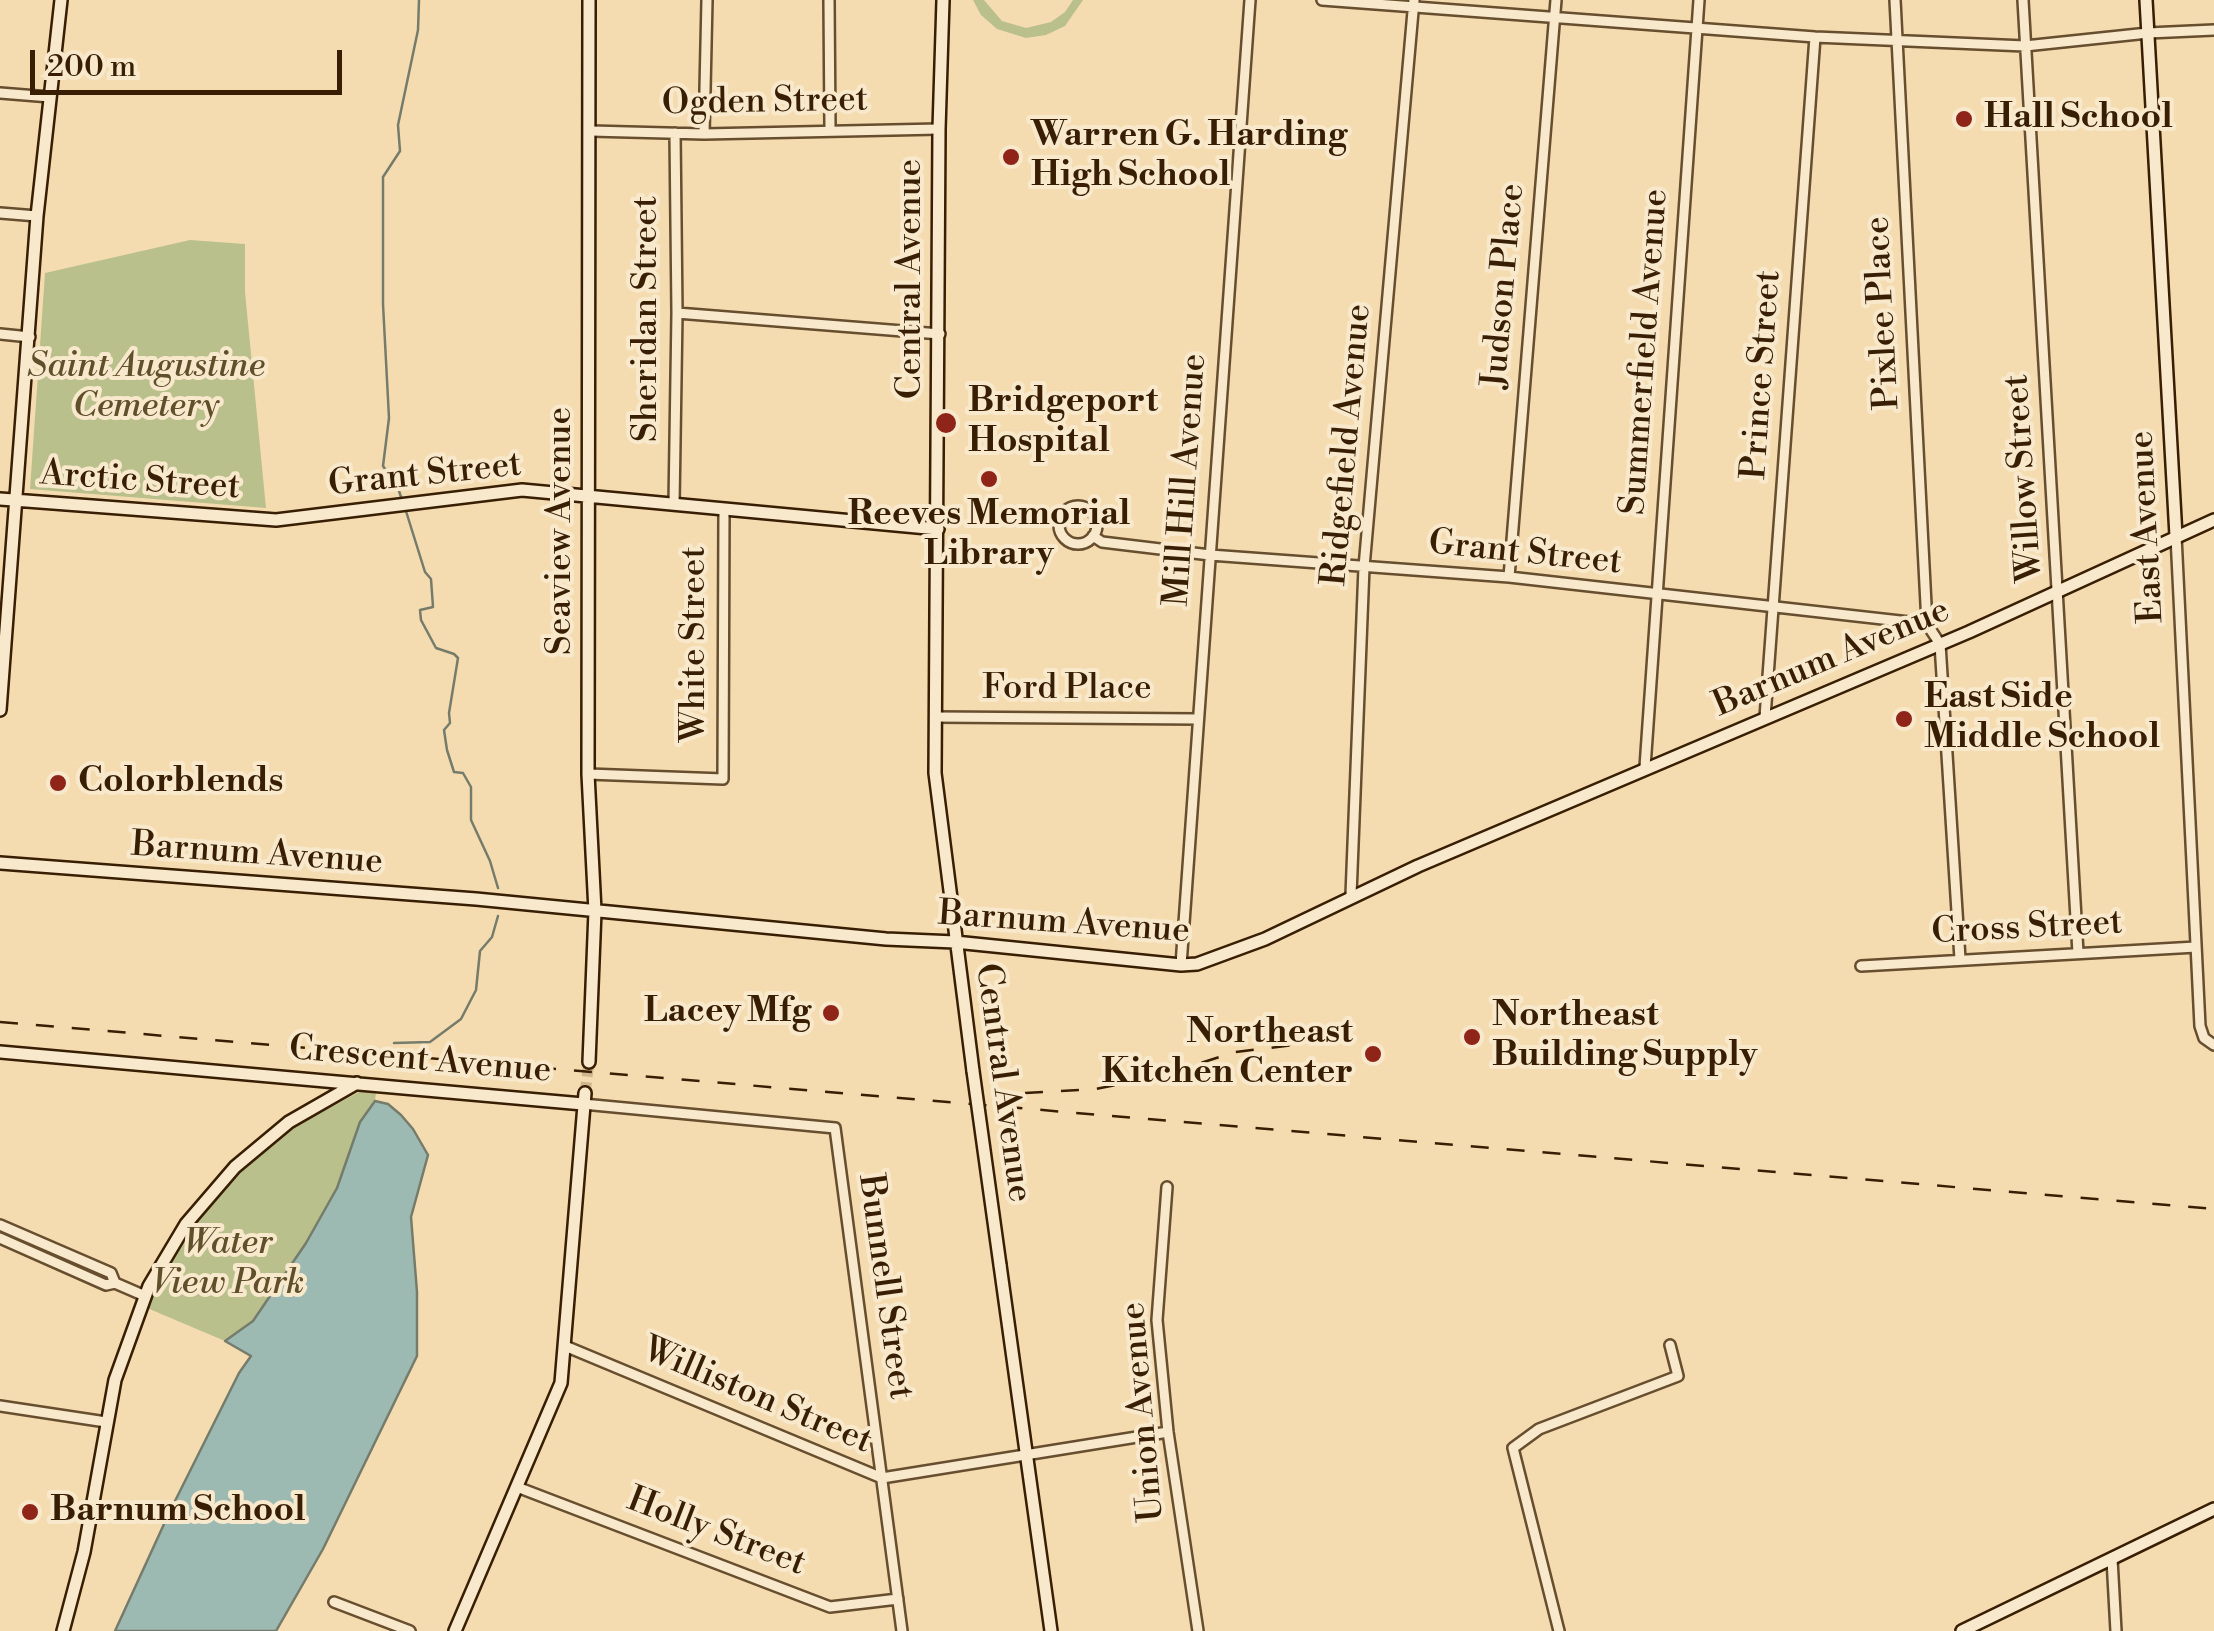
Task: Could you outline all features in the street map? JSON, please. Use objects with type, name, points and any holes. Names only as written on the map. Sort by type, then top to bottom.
[{"type":"main road","points":[[0,710],[37,216],[61,0]]},
{"type":"main road","name":"Seaview Avenue","points":[[589,0],[588,774],[595,911],[589,1062]]},
{"type":"main road","name":"Central Avenue","points":[[943,0],[934,773],[1050,1631]]},
{"type":"main road","name":"East Avenue","points":[[2146,0],[2176,536]]},
{"type":"main road","name":"Grant Street","points":[[276,520],[522,490],[938,528]]},
{"type":"main road","name":"Arctic Street","points":[[0,499],[276,520]]},
{"type":"main road","name":"Barnum Avenue","points":[[0,863],[955,942],[1181,965],[1210,961],[1352,895],[1940,644],[2214,520]]},
{"type":"main road","name":"Crescent Avenue","points":[[0,1052],[584,1098]]},
{"type":"main road","points":[[63,1631],[84,1552],[115,1380],[145,1296],[186,1224],[234,1167],[290,1122],[357,1083]]},
{"type":"main road","points":[[454,1631],[560,1383],[584,1098]]},
{"type":"main road","points":[[1962,1631],[2214,1509]]},
{"type":"street","points":[[704,134],[706,0]]},
{"type":"street","points":[[829,0],[830,129]]},
{"type":"street","name":"Mill Hill Avenue","points":[[1181,965],[1250,0]]},
{"type":"street","points":[[1322,0],[1816,37],[2025,46],[2148,32],[2214,30]]},
{"type":"street","name":"Judson Place","points":[[1509,578],[1556,0]]},
{"type":"street","name":"Summerfield Avenue","points":[[1645,768],[1699,0]]},
{"type":"street","name":"Pixlee Place","points":[[1895,0],[1928,624]]},
{"type":"street","name":"Willow Street","points":[[2024,0],[2078,953]]},
{"type":"street","name":"Ridgefield Avenue","points":[[1352,895],[1364,567],[1414,4]]},
{"type":"street","name":"Prince Street","points":[[1765,717],[1816,37]]},
{"type":"street","points":[[0,92],[50,97]]},
{"type":"street","name":"Ogden Street","points":[[591,131],[704,134],[939,129]]},
{"type":"street","name":"Sheridan Street","points":[[674,504],[675,133]]},
{"type":"street","points":[[0,214],[37,216]]},
{"type":"street","points":[[677,313],[940,334]]},
{"type":"street","points":[[0,334],[30,337]]},
{"type":"street","name":"Grant Street","points":[[1074,507],[1086,508],[1097,524],[1094,536],[1078,544],[1067,540],[1059,525],[1063,514],[1074,507]]},
{"type":"street","name":"White Street","points":[[588,774],[723,778],[724,509]]},
{"type":"street","name":"Grant Street","points":[[1094,536],[1102,542],[1210,555],[1509,578],[1928,624]]},
{"type":"street","name":"East Avenue","points":[[2176,536],[2201,1031],[2214,1045]]},
{"type":"street","points":[[1928,624],[1940,644],[1960,959]]},
{"type":"street","name":"Ford Place","points":[[935,717],[1198,718]]},
{"type":"street","name":"Cross Street","points":[[1861,966],[2196,947]]},
{"type":"street","name":"Crescent Avenue","points":[[584,1098],[834,1128]]},
{"type":"street","name":"Bunnell Street","points":[[834,1128],[902,1631]]},
{"type":"street","name":"Union Avenue","points":[[1167,1187],[1157,1320],[1168,1432],[1198,1631]]},
{"type":"street","points":[[0,1225],[111,1273],[115,1283]]},
{"type":"street","points":[[0,1238],[106,1285],[115,1283],[145,1296]]},
{"type":"street","points":[[1559,1631],[1513,1448],[1538,1428],[1678,1376],[1670,1345]]},
{"type":"street","name":"Williston Street","points":[[565,1346],[882,1478],[1168,1432]]},
{"type":"street","points":[[0,1406],[106,1422]]},
{"type":"street","name":"Holly Street","points":[[517,1487],[830,1606],[898,1599]]},
{"type":"street","points":[[2112,1559],[2116,1631]]},
{"type":"street","points":[[334,1602],[410,1631]]},
{"type":"green space","points":[[973,0],[984,0],[1002,21],[1026,28],[1051,22],[1073,0],[1083,0],[1065,26],[1046,35],[1026,38],[997,29],[981,15]]},
{"type":"green space","name":"Saint Augustine Cemetery","points":[[190,240],[245,244],[245,292],[266,508],[30,489],[45,273]]},
{"type":"green space","name":"Water View Park","points":[[361,1091],[376,1092],[375,1101],[360,1122],[337,1188],[306,1243],[253,1321],[225,1341],[147,1308],[182,1242],[225,1186],[298,1125]]},
{"type":"water","points":[[375,1101],[388,1104],[401,1115],[428,1155],[411,1217],[417,1356],[323,1549],[276,1631],[115,1631],[170,1511],[251,1356],[225,1341],[253,1321],[306,1243],[337,1188],[360,1122]]},
{"type":"waterway","points":[[402,500],[383,466],[389,418],[383,304],[383,177],[400,151],[398,125],[418,30],[419,0]]},
{"type":"waterway","points":[[405,508],[425,572],[431,579],[433,607],[420,610],[421,620],[436,648],[458,658],[450,723],[444,730],[447,750],[454,772],[463,773],[471,787],[471,820],[498,888]]},
{"type":"waterway","points":[[394,1043],[430,1042],[461,1019],[476,990],[480,951],[492,937],[498,916]]},
{"type":"tunnel","points":[[585,1093],[589,1062]]},
{"type":"railway","points":[[0,1022],[2214,1209]]},
{"type":"railway","points":[[1025,1093],[1096,1089],[1160,1076],[1235,1052],[1320,1042]]},
{"type":"place","name":"Hall School","points":[[1964,119]]},
{"type":"place","name":"Warren G. Harding High School","points":[[1011,157]]},
{"type":"place","name":"Bridgeport Hospital","points":[[946,423]]},
{"type":"place","name":"Reeves Memorial Library","points":[[989,479]]},
{"type":"place","name":"East Side Middle School","points":[[1904,719]]},
{"type":"place","name":"Colorblends","points":[[58,783]]},
{"type":"place","name":"Lacey Mfg","points":[[831,1013]]},
{"type":"place","name":"Northeast Building Supply","points":[[1472,1037]]},
{"type":"place","name":"Northeast Kitchen Center","points":[[1373,1054]]},
{"type":"place","name":"Barnum School","points":[[30,1512]]}]
